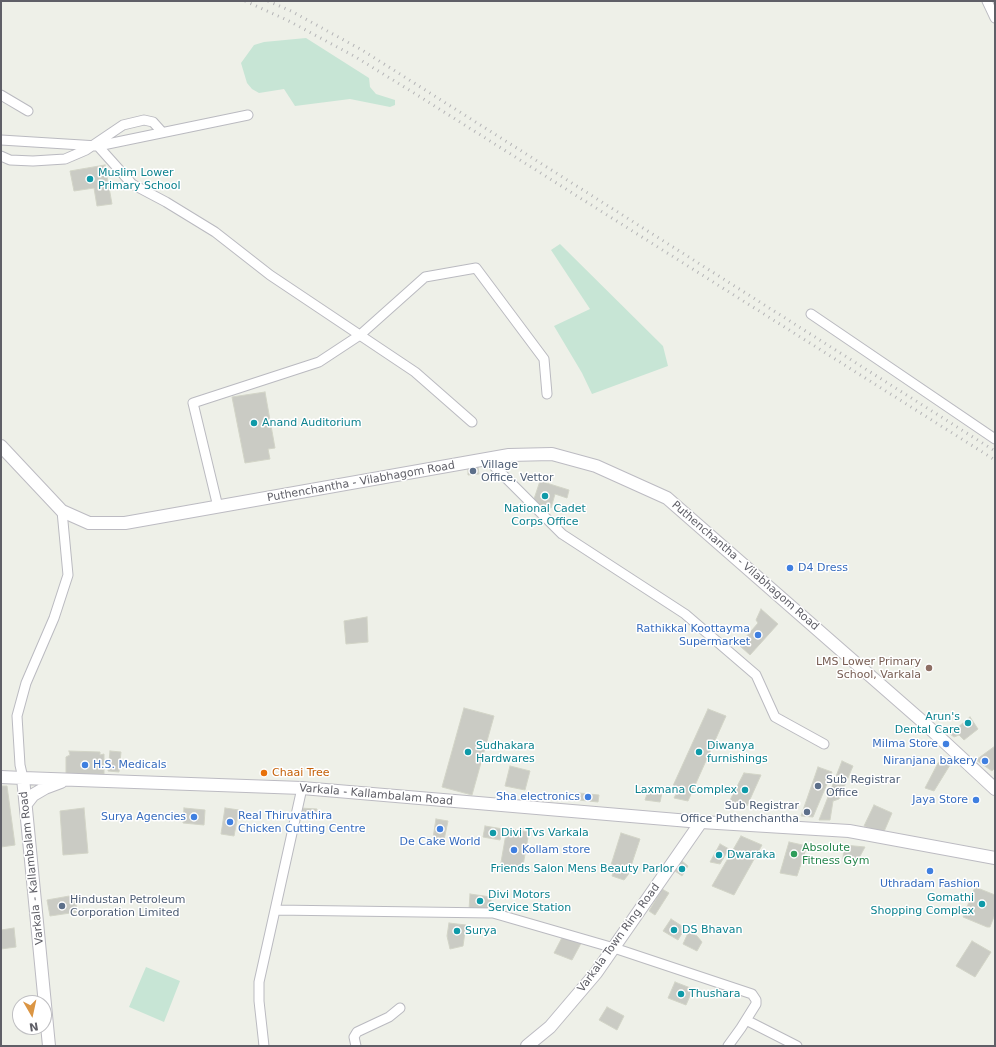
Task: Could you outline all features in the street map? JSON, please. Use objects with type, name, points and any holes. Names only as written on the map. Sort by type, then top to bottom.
[{"type":"main road","name":"Puthenchantha - Vilabhagom Road","points":[[1,446],[62,511],[89,523],[125,523],[509,455],[552,454],[596,466],[667,498],[923,722],[995,789]]},
{"type":"main road","points":[[1,777],[23,778]]},
{"type":"main road","name":"Varkala - Kallambalam Road","points":[[50,1046],[23,778],[302,788],[701,822],[849,830],[995,858]]},
{"type":"main road","points":[[26,804],[33,795],[45,788],[68,780]]},
{"type":"main road","name":"Varkala Town Ring Road","points":[[527,1046],[550,1027],[596,973],[701,822]]},
{"type":"street","points":[[987,1],[995,18]]},
{"type":"street","points":[[1,95],[28,111]]},
{"type":"street","points":[[1,156],[10,160],[65,159],[95,146],[248,115]]},
{"type":"street","points":[[1,140],[95,146],[123,125],[144,120],[153,122],[162,132]]},
{"type":"street","points":[[95,146],[132,184],[166,202],[215,232],[270,275],[415,372],[472,422]]},
{"type":"street","points":[[218,507],[193,403],[319,362],[360,335],[425,277],[476,268],[544,359],[547,394]]},
{"type":"street","points":[[811,314],[995,439]]},
{"type":"street","points":[[487,460],[562,534],[685,614],[756,675],[775,717],[824,744]]},
{"type":"street","points":[[23,778],[20,765],[17,716],[26,683],[54,618],[68,575],[62,511]]},
{"type":"street","points":[[264,1046],[259,1001],[259,982],[302,788]]},
{"type":"street","points":[[275,910],[493,913],[614,948],[752,994],[756,1000],[756,1004],[728,1046]]},
{"type":"street","points":[[356,1046],[354,1037],[357,1032],[396,1013],[400,1008]]},
{"type":"street","points":[[746,1020],[796,1046]]},
{"type":"green space","points":[[306,38],[369,78],[370,87],[376,94],[395,100],[395,105],[390,107],[350,99],[295,106],[284,89],[259,93],[252,89],[247,83],[241,63],[254,45],[264,42]]},
{"type":"green space","points":[[560,244],[663,346],[668,366],[592,394],[582,373],[554,326],[590,309],[551,250]]},
{"type":"green space","points":[[146,967],[180,981],[164,1022],[129,1007]]},
{"type":"building","name":"Muslim Lower Primary School","points":[[105,165],[112,204],[97,206],[94,188],[74,191],[70,171]]},
{"type":"building","name":"Anand Auditorium","points":[[265,392],[275,448],[268,449],[270,459],[245,463],[232,397]]},
{"type":"building","name":"Village Office, Vettor","points":[[478,467],[479,474],[468,475],[468,468]]},
{"type":"building","name":"National Cadet Corps Office","points":[[540,481],[569,490],[567,498],[555,494],[551,508],[533,502]]},
{"type":"building","name":"Rathikkal Koottayma Supermarket","points":[[761,609],[778,624],[750,655],[739,645],[758,623],[756,620]]},
{"type":"building","points":[[367,617],[368,642],[346,644],[344,621]]},
{"type":"building","name":"Sudhakara Hardwares","points":[[464,708],[494,716],[472,795],[442,787]]},
{"type":"building","name":"Diwanya furnishings","points":[[708,709],[726,716],[688,801],[674,798],[677,792],[672,788]]},
{"type":"building","name":"Arun's Dental Care","points":[[970,717],[978,729],[964,740],[959,735],[954,737],[950,734]]},
{"type":"building","points":[[995,746],[995,768],[992,771],[976,760]]},
{"type":"building","name":"H.S. Medicals","points":[[69,751],[100,752],[100,755],[104,754],[104,774],[66,774],[66,757],[70,755]]},
{"type":"building","points":[[110,751],[121,752],[119,772],[108,771]]},
{"type":"building","points":[[842,761],[853,766],[839,799],[833,801],[830,820],[819,820]]},
{"type":"building","points":[[944,761],[950,765],[934,791],[925,788],[938,763]]},
{"type":"building","points":[[510,766],[530,771],[525,790],[505,786]]},
{"type":"building","points":[[818,767],[832,772],[813,817],[801,816]]},
{"type":"building","name":"Laxmana Complex","points":[[744,773],[761,775],[747,806],[728,804]]},
{"type":"building","points":[[1,786],[7,786],[15,845],[1,847]]},
{"type":"building","points":[[649,788],[663,789],[660,802],[645,800]]},
{"type":"building","name":"Sha electronics","points":[[579,793],[599,795],[598,802],[578,800]]},
{"type":"building","points":[[874,805],[892,813],[883,834],[864,826]]},
{"type":"building","points":[[84,808],[88,853],[63,855],[60,811]]},
{"type":"building","name":"Surya Agencies","points":[[184,808],[205,810],[204,825],[183,823]]},
{"type":"building","name":"Real Thiruvathira Chicken Cutting Centre","points":[[225,808],[239,810],[234,836],[221,834]]},
{"type":"building","points":[[300,808],[317,809],[316,817],[299,816]]},
{"type":"building","name":"De Cake World","points":[[436,819],[448,821],[444,840],[433,838]]},
{"type":"building","name":"Divi Tvs Varkala","points":[[485,826],[503,829],[500,840],[483,837]]},
{"type":"building","name":"Kollam store","points":[[507,828],[529,832],[522,871],[500,868]]},
{"type":"building","points":[[621,833],[640,839],[628,875],[624,880],[612,876],[614,869],[610,868]]},
{"type":"building","points":[[741,836],[762,845],[734,895],[712,886]]},
{"type":"building","points":[[789,842],[807,846],[797,876],[780,873]]},
{"type":"building","name":"Dwaraka","points":[[720,844],[729,849],[720,864],[710,862]]},
{"type":"building","points":[[844,845],[865,847],[858,860],[843,859]]},
{"type":"building","name":"Friends Salon Mens Beauty Parlor","points":[[682,861],[688,866],[682,876],[675,871]]},
{"type":"building","name":"Gomathi Shopping Complex","points":[[975,887],[995,895],[995,914],[990,927],[963,917]]},
{"type":"building","points":[[662,889],[669,893],[655,915],[649,911]]},
{"type":"building","name":"Divi Motors Service Station","points":[[470,894],[491,897],[491,911],[469,910]]},
{"type":"building","name":"Hindustan Petroleum Corporation Limited","points":[[75,895],[77,912],[50,916],[47,900]]},
{"type":"building","name":"DS Bhavan","points":[[671,919],[685,928],[678,940],[663,931]]},
{"type":"building","name":"Surya","points":[[449,923],[466,925],[463,946],[450,949],[447,936]]},
{"type":"building","points":[[14,928],[16,947],[1,949],[1,930]]},
{"type":"building","points":[[566,930],[585,936],[572,960],[554,953]]},
{"type":"building","points":[[689,931],[697,936],[702,942],[697,951],[683,944]]},
{"type":"building","points":[[972,941],[991,952],[975,977],[956,966]]},
{"type":"building","name":"Thushara","points":[[675,982],[693,989],[686,1005],[668,998]]},
{"type":"building","points":[[607,1007],[624,1016],[617,1030],[599,1020]]},
{"type":"railway","points":[[245,1],[287,20],[354,56],[995,460]]},
{"type":"railway","points":[[268,1],[291,11],[362,50],[995,451]]},
{"type":"place","name":"Muslim Lower Primary School","points":[[90,179]]},
{"type":"place","name":"Anand Auditorium","points":[[254,423]]},
{"type":"place","name":"Village Office, Vettor","points":[[473,471]]},
{"type":"place","name":"National Cadet Corps Office","points":[[545,496]]},
{"type":"place","name":"D4 Dress","points":[[790,568]]},
{"type":"place","name":"Rathikkal Koottayma Supermarket","points":[[758,635]]},
{"type":"place","name":"LMS Lower Primary School, Varkala","points":[[929,668]]},
{"type":"place","name":"Arun's Dental Care","points":[[968,723]]},
{"type":"place","name":"Milma Store","points":[[946,744]]},
{"type":"place","name":"Sudhakara Hardwares","points":[[468,752]]},
{"type":"place","name":"Diwanya furnishings","points":[[699,752]]},
{"type":"place","name":"Niranjana bakery","points":[[985,761]]},
{"type":"place","name":"H.S. Medicals","points":[[85,765]]},
{"type":"place","name":"Chaai Tree","points":[[264,773]]},
{"type":"place","name":"Sub Registrar Office","points":[[818,786]]},
{"type":"place","name":"Laxmana Complex","points":[[745,790]]},
{"type":"place","name":"Sha electronics","points":[[588,797]]},
{"type":"place","name":"Jaya Store","points":[[976,800]]},
{"type":"place","name":"Sub Registrar Office Puthenchantha","points":[[807,812]]},
{"type":"place","name":"Surya Agencies","points":[[194,817]]},
{"type":"place","name":"Real Thiruvathira Chicken Cutting Centre","points":[[230,822]]},
{"type":"place","name":"De Cake World","points":[[440,829]]},
{"type":"place","name":"Divi Tvs Varkala","points":[[493,833]]},
{"type":"place","name":"Kollam store","points":[[514,850]]},
{"type":"place","name":"Absolute Fitness Gym","points":[[794,854]]},
{"type":"place","name":"Dwaraka","points":[[719,855]]},
{"type":"place","name":"Friends Salon Mens Beauty Parlor","points":[[682,869]]},
{"type":"place","name":"Uthradam Fashion","points":[[930,871]]},
{"type":"place","name":"Divi Motors Service Station","points":[[480,901]]},
{"type":"place","name":"Gomathi Shopping Complex","points":[[982,904]]},
{"type":"place","name":"Hindustan Petroleum Corporation Limited","points":[[62,906]]},
{"type":"place","name":"DS Bhavan","points":[[674,930]]},
{"type":"place","name":"Surya","points":[[457,931]]},
{"type":"place","name":"Thushara","points":[[681,994]]}]
